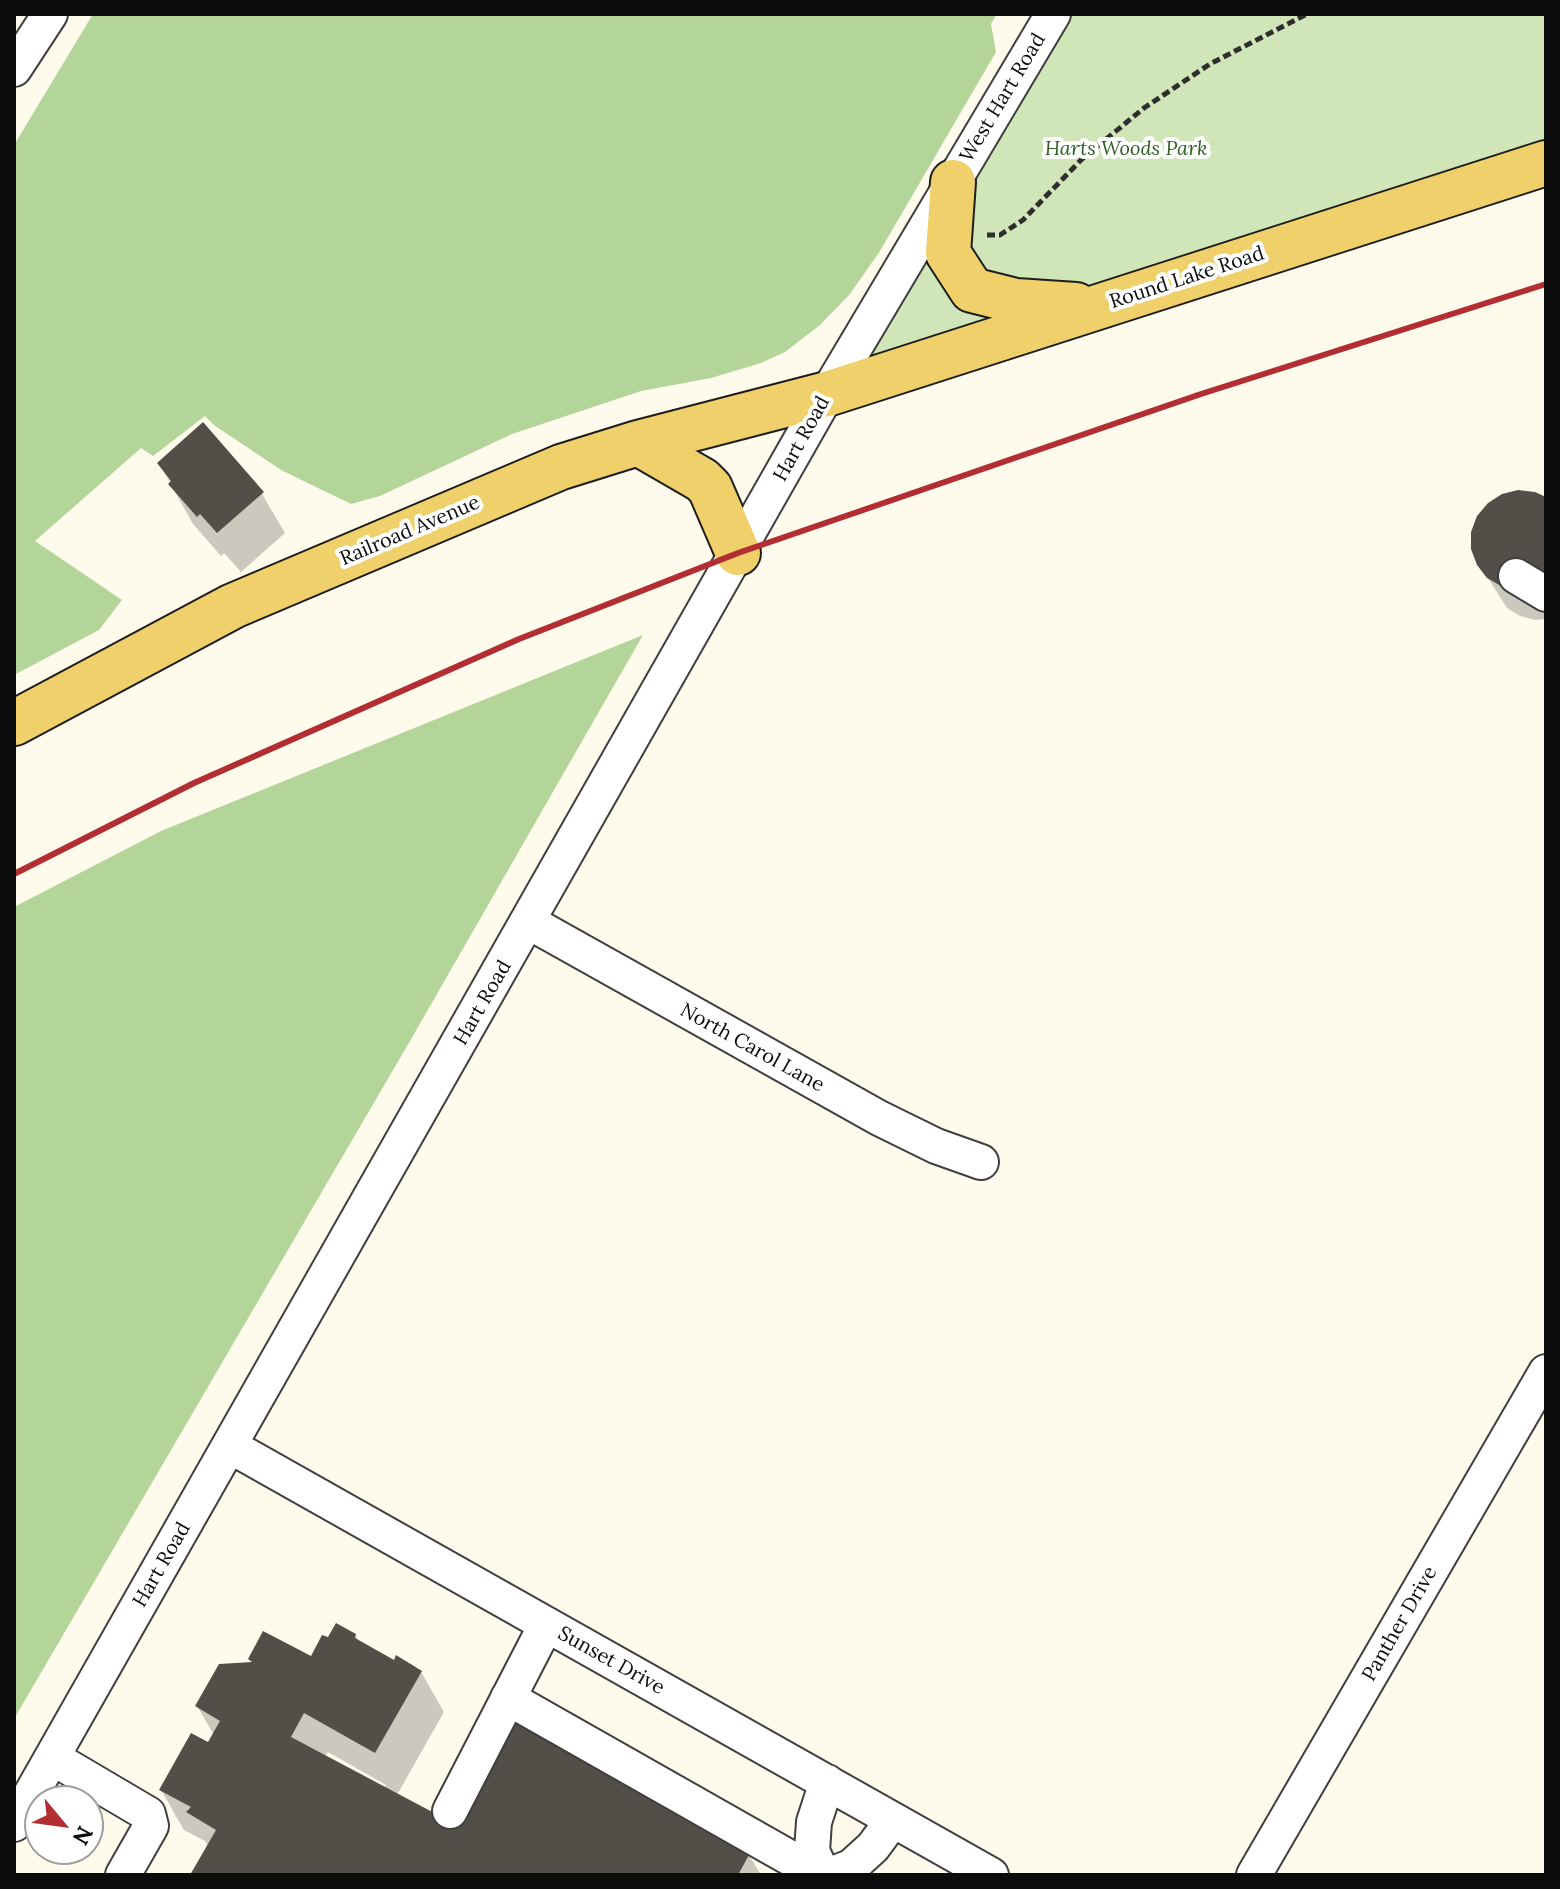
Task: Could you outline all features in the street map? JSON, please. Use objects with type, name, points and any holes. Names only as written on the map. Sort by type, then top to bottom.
[{"type":"main road","name":"Round Lake Road","points":[[827,394],[1546,163]]},
{"type":"main road","points":[[953,182],[948,253],[972,290],[1016,301],[1098,307]]},
{"type":"main road","name":"Railroad Avenue","points":[[14,723],[233,606],[561,467],[638,443],[827,394]]},
{"type":"main road","points":[[638,443],[702,480],[710,488],[738,553]]},
{"type":"street","points":[[14,69],[50,14]]},
{"type":"street","name":"West Hart Road","points":[[953,182],[1053,14]]},
{"type":"street","name":"Hart Road","points":[[14,1824],[827,394],[953,182]]},
{"type":"street","points":[[1516,576],[1546,594]]},
{"type":"street","name":"North Carol Lane","points":[[529,922],[879,1118],[936,1146],[981,1162]]},
{"type":"street","name":"Panther Drive","points":[[1254,1875],[1546,1372]]},
{"type":"street","name":"Sunset Drive","points":[[230,1446],[991,1875]]},
{"type":"street","points":[[450,1811],[546,1625]]},
{"type":"street","points":[[508,1698],[822,1875]]},
{"type":"street","points":[[53,1758],[148,1814],[151,1826],[123,1875]]},
{"type":"street","points":[[822,1875],[812,1851],[814,1822],[827,1782]]},
{"type":"street","points":[[830,1875],[851,1867],[873,1847],[893,1820]]},
{"type":"path","points":[[986,235],[1000,235],[1023,220],[1082,159],[1144,108],[1210,64],[1307,14]]},
{"type":"green space","points":[[93,14],[997,14],[991,24],[996,52],[880,251],[850,294],[820,325],[785,352],[761,363],[711,378],[641,391],[512,434],[380,496],[351,504],[281,470],[205,416],[153,456],[141,448],[35,541],[122,600],[99,630],[14,675],[14,145]]},
{"type":"green space","name":"Harts Woods Park","points":[[1047,14],[1546,14],[1546,152],[827,394]]},
{"type":"green space","points":[[643,635],[14,1719],[14,907],[161,831]]},
{"type":"building","points":[[203,422],[264,492],[217,533],[200,514],[197,517],[168,484],[171,481],[157,463]]},
{"type":"building","points":[[1518,490],[1546,497],[1546,583],[1516,590],[1487,578],[1477,565],[1471,549],[1471,532],[1477,516],[1488,503],[1502,494]]},
{"type":"building","points":[[336,1623],[356,1634],[355,1638],[394,1660],[396,1655],[422,1671],[375,1753],[304,1713],[291,1737],[455,1824],[516,1722],[750,1853],[738,1875],[190,1875],[216,1830],[186,1812],[191,1807],[159,1790],[191,1733],[208,1742],[220,1721],[195,1706],[219,1664],[252,1662],[248,1659],[263,1631],[311,1656],[322,1635],[328,1637]]},
{"type":"railway","points":[[14,874],[194,783],[519,639],[738,553],[1201,394],[1546,284]]}]
